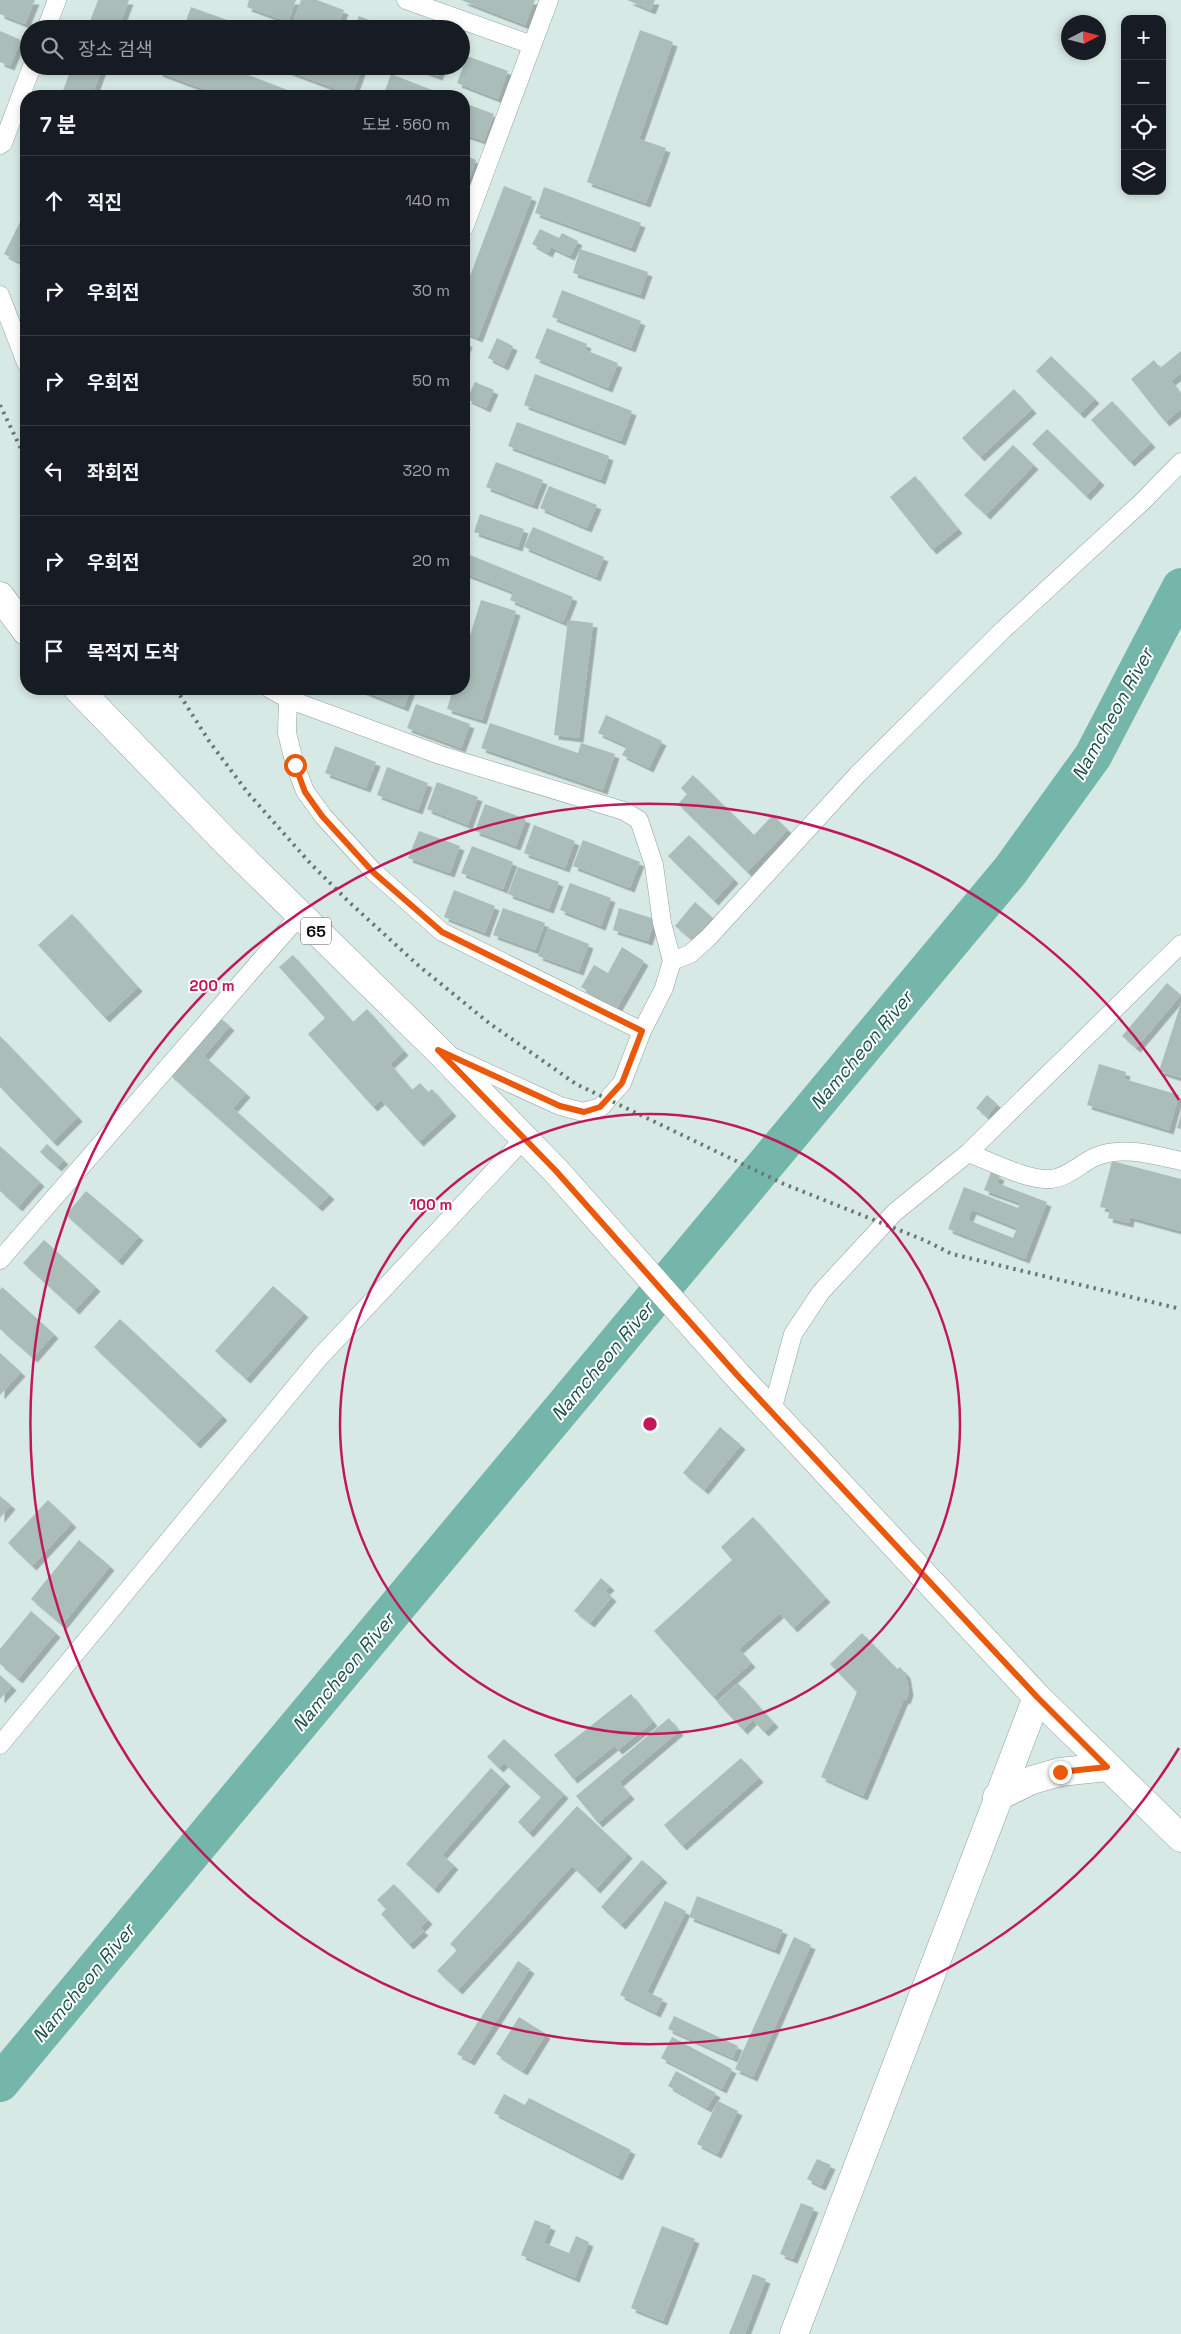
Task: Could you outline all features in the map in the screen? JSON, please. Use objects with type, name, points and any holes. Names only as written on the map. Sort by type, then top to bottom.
[{"type":"main road","points":[[0,596],[20,623]]},
{"type":"main road","name":"65","points":[[84,695],[228,844],[438,1050],[556,1171],[737,1375],[1037,1697],[1181,1838]]},
{"type":"main road","points":[[794,2334],[997,1797],[1037,1697]]},
{"type":"main road","points":[[997,1797],[1032,1780],[1060,1772],[1107,1767]]},
{"type":"street","points":[[49,20],[57,0]]},
{"type":"street","points":[[406,0],[462,20]]},
{"type":"street","points":[[470,212],[549,0]]},
{"type":"street","points":[[470,23],[532,45]]},
{"type":"street","points":[[23,90],[29,75]]},
{"type":"street","points":[[0,145],[3,142],[20,97]]},
{"type":"street","points":[[0,295],[20,347]]},
{"type":"street","points":[[672,961],[690,954],[708,938],[858,774],[1004,629],[1142,502],[1181,462]]},
{"type":"street","points":[[290,695],[287,734],[295,765],[305,792],[322,816],[373,872],[442,932],[642,1031]]},
{"type":"street","points":[[292,695],[440,755],[624,811],[639,820],[654,865],[662,923],[672,961],[664,988],[642,1031],[622,1083],[600,1107],[584,1112],[560,1106],[438,1050]]},
{"type":"street","points":[[0,1260],[300,915]]},
{"type":"street","points":[[772,1411],[793,1334],[821,1292],[895,1212],[968,1153],[1181,944]]},
{"type":"street","points":[[0,1745],[319,1358],[524,1139]]},
{"type":"street","points":[[968,1153],[1035,1178],[1052,1179],[1066,1174],[1096,1157],[1113,1151],[1148,1153],[1181,1161]]},
{"type":"building","points":[[0,0],[35,0],[27,20],[20,20],[20,22],[0,14]]},
{"type":"building","points":[[98,0],[129,0],[121,20],[90,20]]},
{"type":"building","points":[[249,0],[296,0],[289,20],[283,20],[247,7]]},
{"type":"building","points":[[301,0],[317,0],[344,10],[340,20],[294,20]]},
{"type":"building","points":[[461,0],[535,0],[525,25]]},
{"type":"building","points":[[627,0],[655,0],[651,10]]},
{"type":"building","points":[[191,7],[227,20],[186,20]]},
{"type":"building","points":[[359,16],[369,20],[357,20]]},
{"type":"building","points":[[640,30],[673,42],[639,139],[666,148],[646,203],[587,182]]},
{"type":"building","points":[[0,31],[20,40],[20,42],[10,66],[0,62]]},
{"type":"building","points":[[470,57],[508,71],[498,99],[457,83],[460,75],[470,75]]},
{"type":"building","points":[[69,75],[100,75],[94,90],[63,90]]},
{"type":"building","points":[[166,75],[248,75],[288,90],[206,90]]},
{"type":"building","points":[[299,75],[359,75],[354,90],[339,90]]},
{"type":"building","points":[[391,75],[394,75],[432,90],[385,90]]},
{"type":"building","points":[[470,105],[494,114],[484,141],[470,136]]},
{"type":"building","points":[[470,158],[476,160],[470,176]]},
{"type":"building","points":[[504,186],[532,197],[478,338],[470,335],[470,276]]},
{"type":"building","points":[[544,187],[641,223],[631,248],[535,213]]},
{"type":"building","points":[[20,222],[19,262],[4,254]]},
{"type":"building","points":[[540,229],[559,238],[562,233],[578,241],[570,256],[551,247],[548,253],[532,244]]},
{"type":"building","points":[[580,249],[648,272],[640,295],[573,273]]},
{"type":"building","points":[[562,290],[641,321],[631,348],[552,317]]},
{"type":"building","points":[[547,328],[587,344],[585,350],[618,363],[608,388],[535,358]]},
{"type":"building","points":[[497,338],[513,346],[504,366],[488,358]]},
{"type":"building","points":[[1181,351],[1181,373],[1171,381],[1181,394],[1181,409],[1165,422],[1131,379],[1154,360],[1160,368]]},
{"type":"building","points":[[1051,356],[1095,399],[1080,414],[1036,371]]},
{"type":"building","points":[[535,374],[632,411],[621,441],[524,405]]},
{"type":"building","points":[[475,382],[494,390],[486,408],[470,400],[470,393]]},
{"type":"building","points":[[1014,389],[1032,409],[980,457],[962,438]]},
{"type":"building","points":[[1112,401],[1151,443],[1130,462],[1091,420]]},
{"type":"building","points":[[517,422],[609,456],[601,480],[508,446]]},
{"type":"building","points":[[1047,429],[1100,481],[1086,496],[1032,444]]},
{"type":"building","points":[[1013,445],[1034,465],[986,515],[964,495]]},
{"type":"building","points":[[496,462],[543,480],[533,505],[486,487]]},
{"type":"building","points":[[915,476],[958,529],[932,550],[890,497]]},
{"type":"building","points":[[549,486],[597,505],[587,528],[540,508]]},
{"type":"building","points":[[480,514],[524,529],[518,547],[474,532]]},
{"type":"building","points":[[533,527],[604,557],[596,577],[524,547]]},
{"type":"building","points":[[470,555],[573,597],[563,622],[510,600],[513,592],[470,575]]},
{"type":"building","points":[[481,600],[516,611],[482,720],[447,709],[451,695],[470,695],[470,636]]},
{"type":"building","points":[[568,620],[593,623],[579,738],[554,735]]},
{"type":"building","points":[[373,695],[409,695],[404,707]]},
{"type":"building","points":[[416,704],[470,724],[461,748],[407,728]]},
{"type":"building","points":[[606,715],[662,741],[649,768],[622,755],[627,746],[598,733]]},
{"type":"building","points":[[490,723],[578,753],[581,743],[615,754],[603,790],[481,748]]},
{"type":"building","points":[[335,746],[376,762],[366,788],[325,773]]},
{"type":"building","points":[[387,767],[428,783],[418,810],[377,795]]},
{"type":"building","points":[[693,775],[754,835],[773,815],[788,830],[747,872],[678,804],[687,794],[681,788]]},
{"type":"building","points":[[437,782],[478,797],[468,825],[427,809]]},
{"type":"building","points":[[485,804],[526,819],[516,846],[475,831]]},
{"type":"building","points":[[534,825],[575,841],[565,868],[524,853]]},
{"type":"building","points":[[419,831],[460,846],[450,873],[408,858]]},
{"type":"building","points":[[689,835],[734,879],[714,901],[668,856]]},
{"type":"building","points":[[583,840],[640,862],[630,888],[573,866]]},
{"type":"building","points":[[472,846],[513,862],[503,889],[461,873]]},
{"type":"building","points":[[518,867],[559,882],[549,909],[508,894]]},
{"type":"building","points":[[570,883],[611,898],[601,926],[560,910]]},
{"type":"building","points":[[454,890],[495,906],[485,933],[444,917]]},
{"type":"building","points":[[695,902],[712,917],[693,941],[675,926]]},
{"type":"building","points":[[503,908],[545,923],[535,950],[493,935]]},
{"type":"building","points":[[619,908],[655,919],[648,941],[613,930]]},
{"type":"building","points":[[72,914],[138,987],[105,1018],[38,945]]},
{"type":"building","points":[[548,928],[589,944],[579,971],[538,956]]},
{"type":"building","points":[[622,947],[644,961],[617,1008],[581,987],[594,965],[608,973]]},
{"type":"building","points":[[293,955],[353,1022],[367,1009],[404,1051],[390,1064],[412,1090],[420,1083],[428,1092],[432,1089],[452,1112],[419,1142],[381,1100],[373,1107],[308,1034],[325,1018],[279,967]]},
{"type":"building","points":[[1167,983],[1181,995],[1136,1048],[1122,1036]]},
{"type":"building","points":[[1181,1003],[1181,1078],[1159,1071]]},
{"type":"building","points":[[219,1017],[230,1026],[204,1056],[246,1093],[233,1108],[330,1195],[318,1207],[169,1074]]},
{"type":"building","points":[[0,1036],[78,1117],[53,1142],[0,1087]]},
{"type":"building","points":[[1099,1064],[1126,1072],[1124,1079],[1179,1095],[1169,1130],[1087,1105]]},
{"type":"building","points":[[987,1095],[997,1104],[987,1117],[976,1108]]},
{"type":"building","points":[[1181,1114],[1181,1129],[1177,1128]]},
{"type":"building","points":[[47,1144],[64,1160],[57,1167],[40,1152]]},
{"type":"building","points":[[0,1146],[40,1182],[18,1207],[0,1191]]},
{"type":"building","points":[[1112,1161],[1181,1179],[1181,1231],[1130,1217],[1129,1223],[1108,1218],[1110,1209],[1100,1207]]},
{"type":"building","points":[[991,1172],[1000,1176],[997,1183],[1047,1202],[1025,1259],[948,1229],[964,1187],[1018,1208],[1020,1203],[984,1190]],"holes":[[[972,1210],[1017,1228],[1013,1238],[968,1220]]]},
{"type":"building","points":[[86,1191],[139,1236],[118,1261],[66,1215]]},
{"type":"building","points":[[44,1240],[96,1287],[75,1310],[23,1263]]},
{"type":"building","points":[[273,1286],[304,1313],[246,1379],[215,1351]]},
{"type":"building","points":[[2,1287],[54,1334],[33,1358],[0,1329],[0,1290]]},
{"type":"building","points":[[120,1319],[223,1416],[196,1444],[94,1347]]},
{"type":"building","points":[[0,1353],[21,1372],[0,1395]]},
{"type":"building","points":[[720,1427],[741,1445],[704,1490],[683,1473]]},
{"type":"building","points":[[0,1496],[11,1505],[0,1518]]},
{"type":"building","points":[[48,1500],[72,1523],[32,1566],[8,1543]]},
{"type":"building","points":[[753,1517],[826,1598],[793,1628],[780,1613],[739,1649],[751,1663],[713,1697],[654,1631],[732,1560],[721,1547]]},
{"type":"building","points":[[79,1540],[110,1566],[62,1625],[31,1599]]},
{"type":"building","points":[[601,1578],[610,1586],[605,1591],[612,1597],[590,1623],[574,1611]]},
{"type":"building","points":[[31,1611],[56,1633],[18,1679],[0,1664],[0,1649]]},
{"type":"building","points":[[862,1633],[897,1669],[900,1667],[906,1674],[909,1691],[863,1796],[821,1777],[857,1692],[830,1664]]},
{"type":"building","points":[[0,1675],[12,1686],[0,1699]]},
{"type":"building","points":[[738,1683],[774,1723],[764,1732],[753,1720],[743,1730],[717,1702]]},
{"type":"building","points":[[631,1694],[653,1722],[618,1750],[614,1746],[573,1779],[554,1755]]},
{"type":"building","points":[[669,1718],[679,1731],[619,1782],[630,1795],[598,1823],[576,1796]]},
{"type":"building","points":[[504,1739],[564,1794],[529,1833],[518,1822],[541,1797],[504,1763],[499,1768],[487,1757]]},
{"type":"building","points":[[741,1758],[759,1778],[682,1846],[664,1825]]},
{"type":"building","points":[[491,1768],[506,1782],[442,1855],[454,1865],[434,1889],[406,1864]]},
{"type":"building","points":[[577,1806],[628,1854],[596,1889],[572,1866],[458,1990],[437,1971],[457,1950],[450,1944]]},
{"type":"building","points":[[642,1860],[663,1878],[621,1925],[601,1907]]},
{"type":"building","points":[[394,1884],[428,1920],[420,1928],[424,1931],[409,1945],[381,1914],[386,1909],[377,1900]]},
{"type":"building","points":[[697,1896],[783,1930],[775,1950],[689,1917]]},
{"type":"building","points":[[665,1901],[686,1911],[647,1992],[663,1999],[656,2013],[620,1995]]},
{"type":"building","points":[[794,1937],[811,1945],[753,2077],[735,2069]]},
{"type":"building","points":[[518,1961],[530,1969],[470,2061],[457,2054]]},
{"type":"building","points":[[674,2016],[738,2046],[733,2058],[668,2029]]},
{"type":"building","points":[[519,2017],[546,2034],[523,2071],[496,2054]]},
{"type":"building","points":[[672,2037],[732,2069],[722,2089],[661,2058]]},
{"type":"building","points":[[676,2071],[716,2093],[707,2108],[668,2086]]},
{"type":"building","points":[[504,2094],[525,2105],[529,2098],[631,2150],[618,2176],[494,2113]]},
{"type":"building","points":[[718,2101],[738,2111],[717,2154],[697,2144]]},
{"type":"building","points":[[817,2159],[831,2165],[821,2186],[807,2179]]},
{"type":"building","points":[[801,2203],[814,2208],[793,2259],[780,2254]]},
{"type":"building","points":[[535,2220],[551,2226],[544,2243],[569,2253],[576,2236],[589,2242],[575,2278],[521,2255]]},
{"type":"building","points":[[662,2226],[695,2239],[663,2321],[631,2308]]},
{"type":"building","points":[[753,2274],[766,2279],[745,2334],[729,2334]]},
{"type":"waterway","name":"Namcheon River","points":[[0,2083],[1010,871],[1093,756],[1181,587]]},
{"type":"railway","points":[[0,405],[20,447]]},
{"type":"railway","points":[[180,695],[209,741],[248,793],[310,863],[349,902],[419,966],[489,1023],[576,1084],[784,1184],[924,1240],[952,1254],[1181,1309]]},
{"type":"route","points":[[295,765],[305,792],[322,816],[373,872],[442,932],[642,1031],[622,1083],[600,1107],[584,1112],[560,1106],[438,1050],[556,1171],[737,1375],[1037,1697],[1107,1767],[1060,1772]]}]
